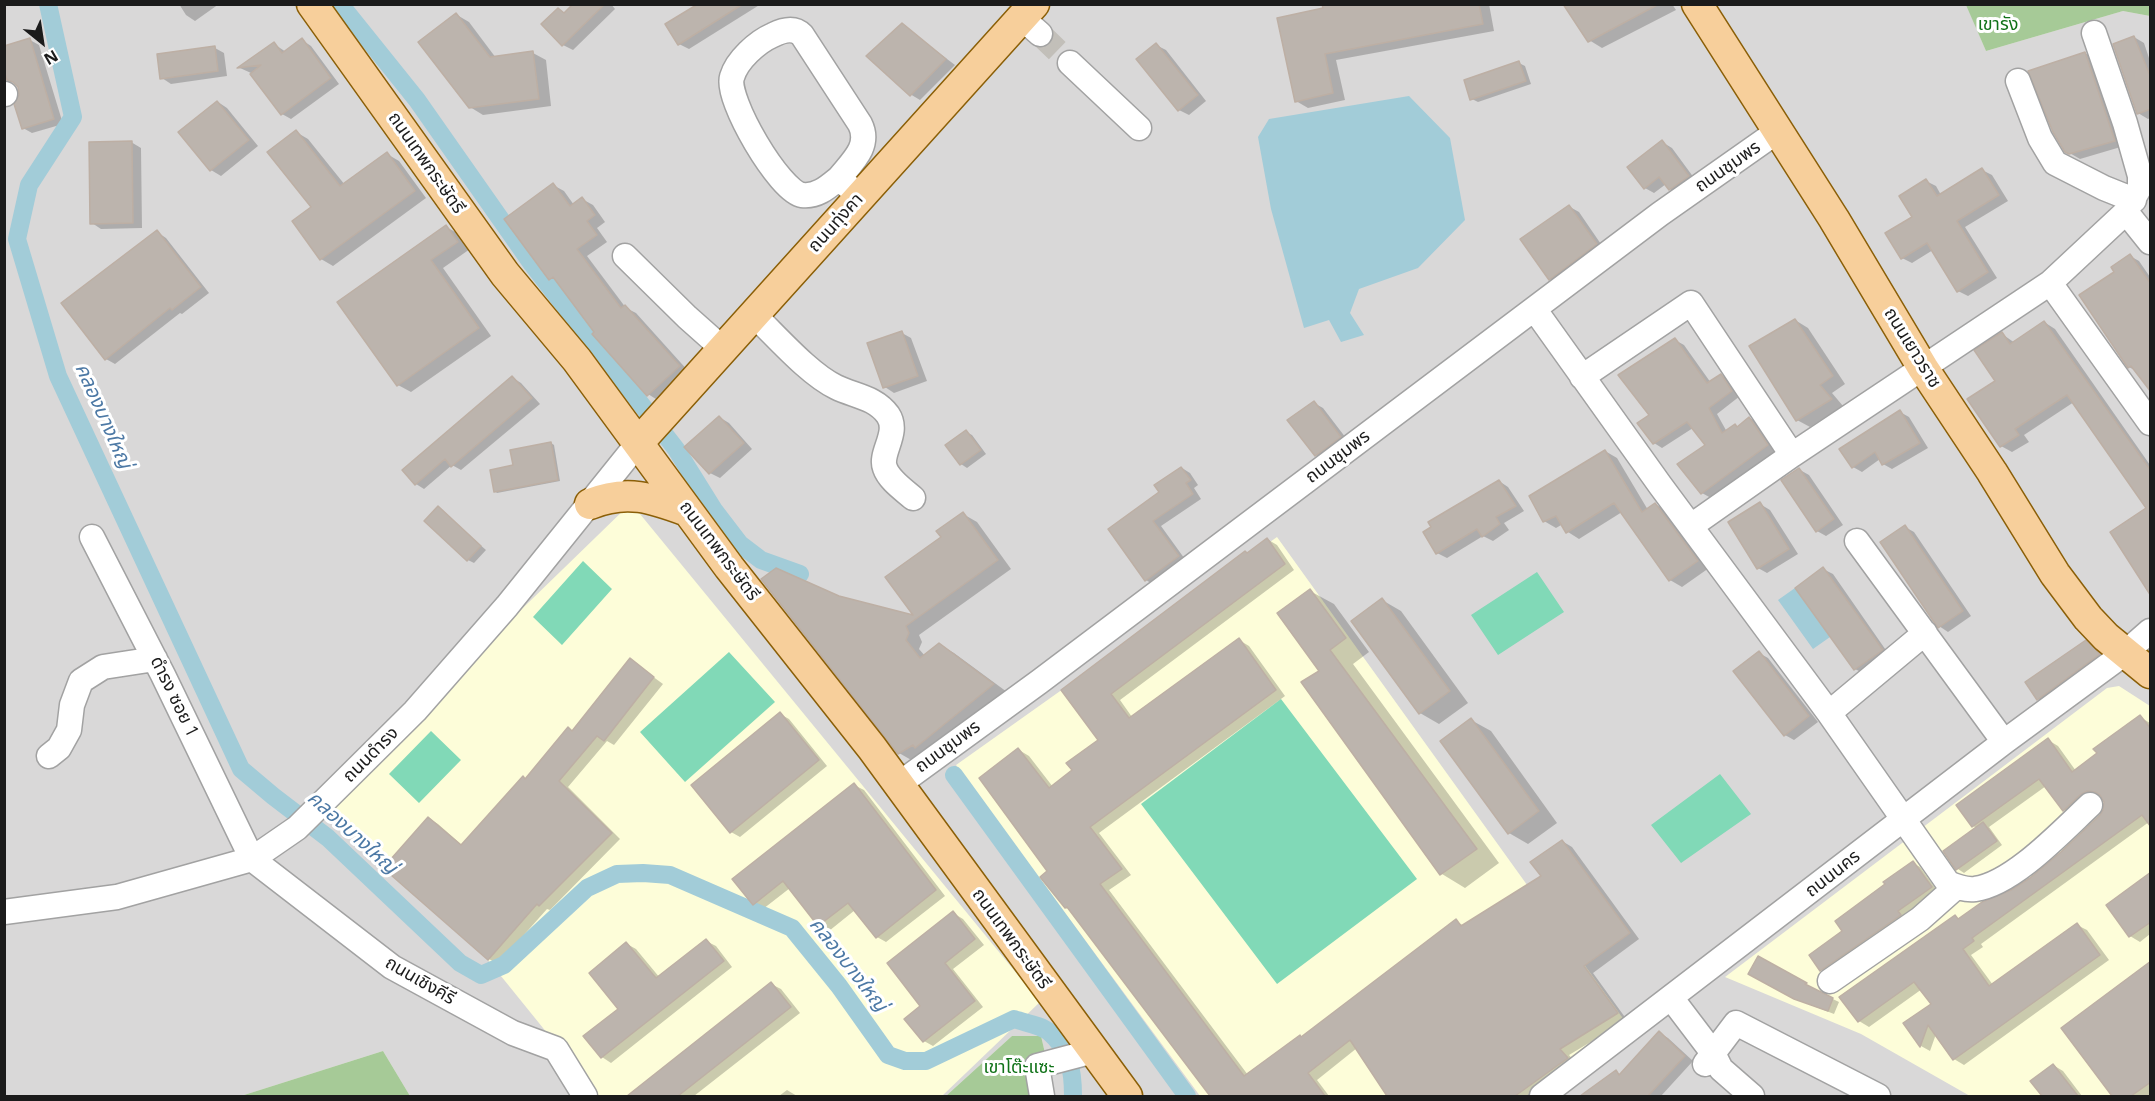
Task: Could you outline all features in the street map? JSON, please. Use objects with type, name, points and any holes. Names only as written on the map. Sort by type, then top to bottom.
[{"type":"main road","name":"ถนนเทพกระษัตรี","points":[[312,4],[505,274],[578,360],[650,430],[687,511],[899,784],[1090,1052],[1127,1096]]},
{"type":"main road","name":"ถนนเยาวราช","points":[[1697,4],[1834,219],[1923,368],[2071,597],[2100,631],[2151,673]]},
{"type":"main road","name":"ถนนทุ่งคา","points":[[650,430],[754,315],[849,187],[1032,19]]},
{"type":"main road","points":[[590,504],[614,496],[641,496],[687,511]]},
{"type":"street","points":[[789,30],[797,31],[802,35],[864,132],[862,148],[849,187],[816,194],[800,195],[794,191],[771,164],[739,111],[731,79],[737,65],[758,44],[773,35],[789,30]]},
{"type":"street","points":[[2094,33],[2125,123],[2140,176],[2137,207],[2151,242]]},
{"type":"street","points":[[1070,63],[1139,128]]},
{"type":"street","points":[[2018,81],[2040,138],[2055,163],[2137,207]]},
{"type":"street","name":"ถนนชุมพร","points":[[899,784],[1039,682],[1660,214],[1778,131]]},
{"type":"street","points":[[1691,526],[1792,455],[2050,283],[2137,207]]},
{"type":"street","points":[[625,256],[723,349]]},
{"type":"street","points":[[2050,283],[2151,423]]},
{"type":"street","points":[[1582,377],[1692,303],[1792,455]]},
{"type":"street","points":[[1535,310],[1659,485],[1829,713],[1948,883],[1973,889],[1991,885],[2005,878],[2042,849],[2090,805]]},
{"type":"street","points":[[754,315],[825,381],[841,390],[872,401],[886,413],[892,426],[885,468],[913,498]]},
{"type":"street","name":"ถนนดำรง","points":[[4,912],[117,897],[252,859],[297,828],[415,711],[507,606],[650,430]]},
{"type":"street","name":"ดำรง ซอย 1","points":[[92,537],[155,659],[252,859]]},
{"type":"street","points":[[1857,541],[2004,742]]},
{"type":"street","name":"ถนนนคร","points":[[1542,1096],[2151,631]]},
{"type":"street","points":[[1829,713],[1925,633]]},
{"type":"street","points":[[49,756],[58,748],[69,730],[72,705],[81,681],[103,667],[155,659]]},
{"type":"street","name":"ถนนเชิงคีรี","points":[[252,859],[392,967],[513,1033],[556,1049],[585,1096]]},
{"type":"street","points":[[1830,981],[1920,919],[1956,886]]},
{"type":"street","points":[[1665,1004],[1713,1062],[1752,1096]]},
{"type":"street","points":[[1713,1062],[1736,1023],[1878,1096]]},
{"type":"street","points":[[1042,1096],[1037,1066],[1090,1052]]},
{"type":"shaded area","points":[[1966,4],[1986,51],[2123,11],[2150,16],[2150,1096],[1055,1096],[1041,1036],[1012,1036],[946,1096],[410,1096],[383,1051],[241,1096],[5,1096],[5,5]]},
{"type":"shaded area","points":[[631,503],[1040,1002],[942,1096],[598,1096],[488,960],[324,801]]},
{"type":"shaded area","points":[[1277,537],[1627,1024],[1526,1096],[1200,1096],[956,765]]},
{"type":"shaded area","points":[[2119,686],[2150,706],[2150,1096],[1970,1096],[1861,1034],[1725,977],[2107,688]]},
{"type":"green space","name":"เขารัง","points":[[1966,5],[2150,5],[2150,16],[2123,11],[1986,51]]},
{"type":"green space","points":[[583,561],[612,589],[562,645],[533,617]]},
{"type":"green space","points":[[1537,572],[1564,612],[1498,655],[1471,615]]},
{"type":"green space","points":[[729,652],[775,702],[685,782],[640,732]]},
{"type":"green space","points":[[1281,699],[1417,879],[1277,984],[1141,804]]},
{"type":"green space","points":[[431,731],[461,760],[419,803],[389,774]]},
{"type":"green space","points":[[1720,774],[1751,814],[1681,863],[1651,825]]},
{"type":"green space","name":"เขาโต๊ะแซะ","points":[[1012,1036],[1041,1036],[1055,1096],[946,1096]]},
{"type":"green space","points":[[383,1051],[410,1096],[241,1096]]},
{"type":"water","points":[[1409,96],[1450,138],[1465,220],[1418,268],[1359,289],[1350,313],[1364,335],[1341,342],[1329,320],[1304,328],[1271,209],[1258,137],[1269,119]]},
{"type":"water","points":[[1795,588],[1830,637],[1813,649],[1778,600]]},
{"type":"building","points":[[573,4],[605,4],[562,46],[541,24],[558,8],[564,13]]},
{"type":"building","points":[[698,4],[743,4],[678,45],[665,24]]},
{"type":"building","points":[[1322,4],[1479,4],[1483,24],[1325,54],[1333,93],[1295,102],[1277,18],[1323,8]]},
{"type":"building","points":[[1563,4],[1659,4],[1588,42]]},
{"type":"building","points":[[456,13],[490,57],[533,51],[539,99],[469,108],[418,42]]},
{"type":"building","points":[[902,23],[946,59],[910,96],[866,56]]},
{"type":"building","points":[[2134,36],[2151,78],[2151,109],[2137,114],[2113,44]]},
{"type":"building","points":[[30,38],[54,119],[22,129],[14,104],[19,95],[18,87],[7,80],[4,71],[4,46]]},
{"type":"building","points":[[302,38],[331,78],[281,115],[250,74],[261,65],[237,68],[274,42],[282,53]]},
{"type":"building","points":[[1156,43],[1198,95],[1178,111],[1136,59]]},
{"type":"building","points":[[215,46],[218,71],[160,79],[157,54]]},
{"type":"building","points":[[2085,52],[2115,141],[2069,154],[2065,152],[2053,132],[2028,71]]},
{"type":"building","points":[[1519,61],[1526,81],[1470,100],[1464,80]]},
{"type":"building","points":[[217,101],[249,140],[210,171],[178,132]]},
{"type":"building","points":[[296,130],[340,186],[387,152],[415,191],[320,260],[292,221],[311,207],[267,152]]},
{"type":"building","points":[[1662,140],[1689,176],[1669,190],[1659,177],[1644,189],[1627,167]]},
{"type":"building","points":[[132,141],[133,223],[90,224],[89,142]]},
{"type":"building","points":[[1982,168],[1999,195],[1957,221],[1988,272],[1957,292],[1927,243],[1901,259],[1885,233],[1912,217],[1899,196],[1926,179],[1937,196]]},
{"type":"building","points":[[553,183],[570,206],[582,197],[595,215],[587,221],[597,235],[577,249],[621,308],[625,305],[680,366],[647,396],[592,334],[594,332],[553,277],[549,280],[504,219]]},
{"type":"building","points":[[1569,205],[1597,244],[1549,280],[1520,239]]},
{"type":"building","points":[[446,225],[458,242],[431,260],[479,328],[397,386],[337,302]]},
{"type":"building","points":[[157,230],[201,287],[172,310],[170,308],[105,360],[61,303]]},
{"type":"building","points":[[2130,254],[2151,284],[2151,392],[2131,366],[2128,368],[2079,295],[2114,272],[2111,267]]},
{"type":"building","points":[[1795,319],[1833,376],[1820,385],[1832,399],[1796,421],[1749,346]]},
{"type":"building","points":[[2044,321],[2151,471],[2151,596],[2110,532],[2146,508],[2067,395],[2015,429],[2019,435],[2000,447],[1967,399],[1995,381],[1974,350],[2002,332],[2010,344]]},
{"type":"building","points":[[902,331],[918,376],[883,388],[867,343]]},
{"type":"building","points":[[1675,338],[1707,383],[1721,374],[1732,391],[1709,408],[1722,433],[1735,424],[1737,427],[1749,417],[1768,445],[1701,494],[1677,464],[1705,445],[1687,422],[1653,444],[1637,423],[1649,415],[1618,375]]},
{"type":"building","points":[[512,376],[532,398],[451,467],[445,459],[415,485],[402,470]]},
{"type":"building","points":[[1314,401],[1341,437],[1315,456],[1287,420]]},
{"type":"building","points":[[1900,410],[1920,443],[1882,465],[1875,452],[1852,468],[1839,449]]},
{"type":"building","points":[[719,416],[744,443],[709,474],[684,447]]},
{"type":"building","points":[[966,430],[981,450],[960,465],[945,445]]},
{"type":"building","points":[[551,442],[558,480],[494,492],[490,470],[513,465],[510,450]]},
{"type":"building","points":[[1605,450],[1642,512],[1655,503],[1698,561],[1669,581],[1614,503],[1566,533],[1556,516],[1543,522],[1529,496]]},
{"type":"building","points":[[1181,467],[1191,480],[1186,483],[1193,494],[1153,521],[1179,556],[1145,581],[1108,529],[1159,492],[1154,485]]},
{"type":"building","points":[[1799,468],[1834,519],[1816,532],[1781,480]]},
{"type":"building","points":[[1499,480],[1516,506],[1496,517],[1500,524],[1482,537],[1477,529],[1436,554],[1423,532],[1431,527],[1428,522]]},
{"type":"building","points":[[1760,502],[1789,549],[1757,569],[1728,522]]},
{"type":"building","points":[[438,506],[481,546],[467,561],[424,521]]},
{"type":"building","points":[[963,512],[998,560],[906,626],[909,633],[906,640],[920,658],[939,643],[994,684],[915,748],[913,745],[898,754],[761,579],[776,568],[839,596],[913,615],[885,577],[941,537],[936,531]]},
{"type":"building","points":[[1905,525],[1963,611],[1938,628],[1880,542]]},
{"type":"building","points":[[1267,538],[1285,564],[1111,694],[1129,718],[1239,638],[1276,690],[1090,827],[1122,869],[1100,884],[1244,1076],[1300,1035],[1301,1037],[1456,919],[1461,926],[1541,876],[1530,862],[1562,840],[1630,933],[1584,966],[1618,1013],[1560,1049],[1568,1058],[1515,1096],[1387,1096],[1350,1040],[1308,1073],[1325,1096],[1210,1096],[1067,907],[1065,908],[1040,877],[1047,871],[979,778],[1018,748],[1049,788],[1072,770],[1066,763],[1098,740],[1061,690],[1245,551],[1247,553]]},
{"type":"building","points":[[1823,567],[1883,650],[1854,670],[1795,588]]},
{"type":"building","points":[[1310,589],[1346,638],[1330,650],[1477,849],[1440,875],[1301,682],[1319,671],[1277,613]]},
{"type":"building","points":[[1382,598],[1450,691],[1419,714],[1351,621]]},
{"type":"building","points":[[2086,640],[2100,654],[2037,700],[2025,682]]},
{"type":"building","points":[[1759,651],[1809,716],[1784,736],[1733,671]]},
{"type":"building","points":[[630,658],[654,677],[604,741],[597,736],[559,781],[612,833],[539,906],[537,904],[488,960],[383,868],[428,817],[461,845],[523,776],[525,779],[568,727],[572,731]]},
{"type":"building","points":[[780,712],[819,760],[730,833],[691,785]]},
{"type":"building","points":[[2140,715],[2151,729],[2151,827],[2142,815],[1972,938],[1974,941],[1963,949],[1989,986],[2077,923],[2100,955],[1953,1060],[1928,1025],[1920,1047],[1903,1023],[1931,1004],[1914,982],[1858,1022],[1839,997],[1955,915],[1958,919],[1982,902],[2011,890],[2030,878],[2100,815],[2104,802],[2100,795],[2087,791],[2063,811],[2039,779],[1972,827],[1956,805],[2048,738],[2072,772],[2097,753],[2093,749]]},
{"type":"building","points":[[1471,718],[1539,811],[1508,834],[1440,741]]},
{"type":"building","points":[[854,783],[936,890],[876,938],[848,903],[818,926],[783,881],[753,905],[732,879]]},
{"type":"building","points":[[1983,822],[1997,841],[1956,870],[1943,851]]},
{"type":"building","points":[[1913,861],[1932,887],[1898,911],[1901,915],[1820,971],[1809,955],[1842,931],[1835,921]]},
{"type":"building","points":[[2151,872],[2151,922],[2129,937],[2106,905]]},
{"type":"building","points":[[953,911],[975,939],[945,963],[975,1001],[923,1042],[904,1019],[920,1006],[887,963]]},
{"type":"building","points":[[706,939],[724,961],[601,1058],[583,1036],[618,1009],[589,973],[626,942],[656,978]]},
{"type":"building","points":[[1758,956],[1833,998],[1828,1011],[1794,999],[1748,974]]},
{"type":"building","points":[[2151,961],[2151,1082],[2131,1096],[2112,1096],[2061,1028]]},
{"type":"building","points":[[771,982],[791,1007],[678,1096],[627,1096]]},
{"type":"building","points":[[1659,1031],[1685,1056],[1648,1096],[1580,1096],[1616,1070],[1619,1075]]},
{"type":"building","points":[[2053,1064],[2078,1096],[2042,1096],[2030,1081]]},
{"type":"waterway","name":"คลองบางใหญ่","points":[[48,4],[73,117],[29,185],[17,239],[58,376],[241,769],[328,838],[460,963],[481,975],[504,965],[587,888],[617,874],[670,875],[792,928],[839,986],[888,1055],[905,1061],[926,1061],[1014,1019],[1046,1030],[1062,1046],[1071,1070],[1073,1096]]},
{"type":"waterway","points":[[340,4],[417,100],[532,264],[676,449],[714,510],[740,544],[761,560],[800,574]]},
{"type":"waterway","points":[[954,775],[1187,1096]]},
{"type":"tunnel","points":[[1040,34],[1070,63]]}]
